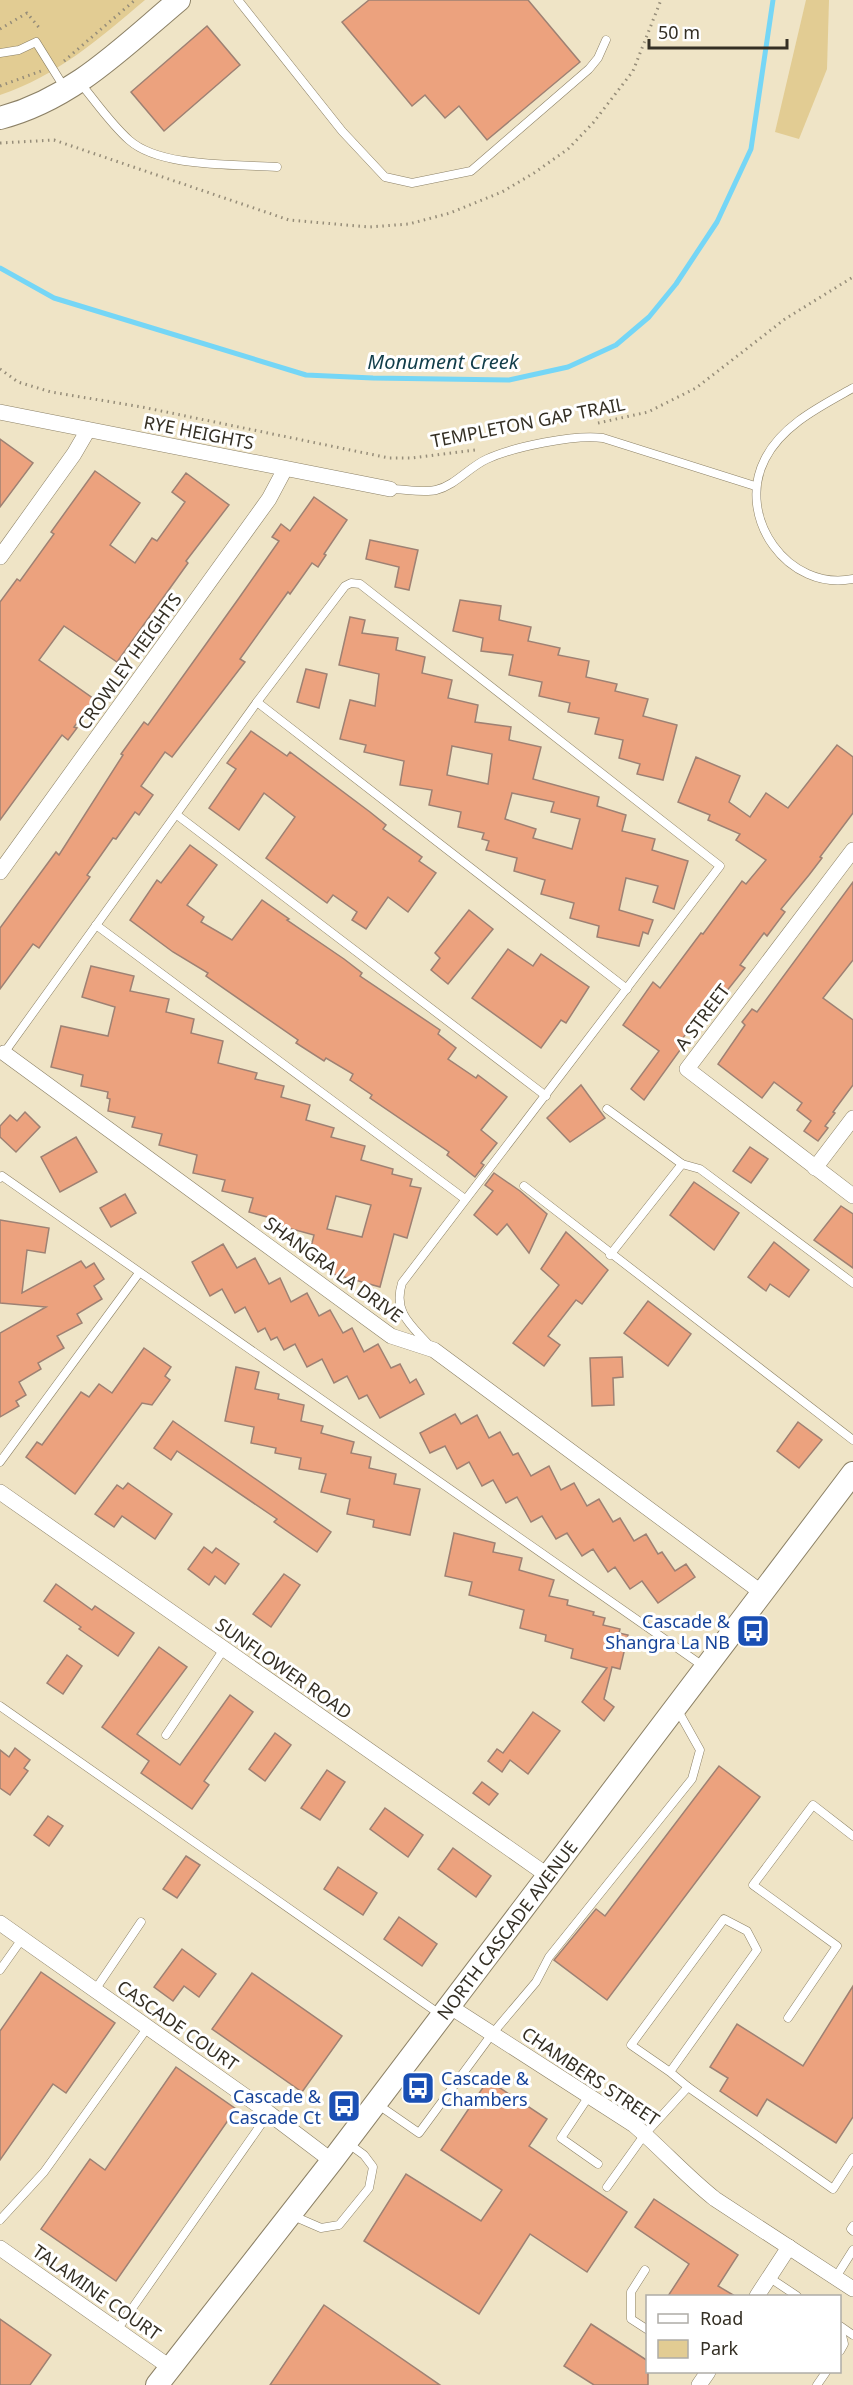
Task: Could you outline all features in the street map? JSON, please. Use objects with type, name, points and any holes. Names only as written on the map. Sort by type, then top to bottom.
[{"type":"street","points":[[0,118],[30,108],[73,87],[179,0]]},
{"type":"street","name":"RYE HEIGHTS","points":[[0,411],[390,489]]},
{"type":"street","points":[[0,557],[74,454],[88,430]]},
{"type":"street","name":"CROWLEY HEIGHTS","points":[[0,872],[269,499],[285,469]]},
{"type":"street","name":"A STREET","points":[[853,850],[687,1069],[853,1196]]},
{"type":"street","name":"SHANGRA LA DRIVE","points":[[4,1053],[391,1336],[434,1350],[761,1592]]},
{"type":"street","points":[[815,1168],[853,1118]]},
{"type":"street","name":"NORTH CASCADE AVENUE","points":[[164,2376],[332,2161],[853,1473]]},
{"type":"street","name":"SUNFLOWER ROAD","points":[[0,1492],[547,1875]]},
{"type":"street","name":"CASCADE COURT","points":[[0,1923],[269,2113],[332,2161]]},
{"type":"street","name":"CHAMBERS STREET","points":[[446,2011],[492,2034],[645,2134],[702,2189],[853,2289]]},
{"type":"street","points":[[758,2295],[789,2247]]},
{"type":"street","name":"TALAMINE COURT","points":[[0,2248],[117,2330],[164,2376]]},
{"type":"lane","points":[[237,0],[342,131],[385,177],[412,183],[471,171],[589,69],[598,58],[606,40]]},
{"type":"lane","points":[[0,53],[19,50],[36,42],[51,67],[128,140],[151,153],[188,161],[277,167]]},
{"type":"lane","points":[[853,388],[814,410],[779,437],[764,459],[755,486],[757,513],[770,543],[792,565],[817,579],[841,581],[853,579]]},
{"type":"lane","points":[[390,489],[435,490],[458,479],[486,459],[524,448],[589,436],[603,438],[755,486]]},
{"type":"lane","points":[[4,1053],[258,702],[345,586],[351,583],[360,584],[720,866],[402,1283],[398,1296],[400,1308],[411,1325],[434,1350]]},
{"type":"lane","points":[[258,702],[627,988]]},
{"type":"lane","points":[[177,815],[546,1096]]},
{"type":"lane","points":[[96,925],[465,1199]]},
{"type":"lane","points":[[607,1109],[682,1164],[700,1169],[853,1283]]},
{"type":"lane","points":[[610,1255],[682,1164]]},
{"type":"lane","points":[[0,1178],[2,1176],[704,1667]]},
{"type":"lane","points":[[524,1186],[610,1255],[853,1440]]},
{"type":"lane","points":[[0,1462],[139,1273]]},
{"type":"lane","points":[[166,1735],[224,1649]]},
{"type":"lane","points":[[0,1706],[446,2011]]},
{"type":"lane","points":[[376,2103],[419,2133],[492,2034],[536,1982],[549,1957],[692,1779],[700,1750],[675,1706]]},
{"type":"lane","points":[[788,2018],[837,1946],[753,1885],[813,1805],[853,1836]]},
{"type":"lane","points":[[670,2072],[757,1950],[747,1931],[724,1919],[631,2045],[833,2189],[853,2158]]},
{"type":"lane","points":[[95,1990],[141,1922]]},
{"type":"lane","points":[[0,1970],[22,1939]]},
{"type":"lane","points":[[0,2220],[44,2172],[148,2027]]},
{"type":"lane","points":[[607,2187],[645,2134],[687,2087]]},
{"type":"lane","points":[[589,2096],[561,2138],[598,2164]]},
{"type":"lane","points":[[117,2330],[269,2113]]},
{"type":"lane","points":[[290,2214],[321,2228],[339,2225],[369,2188],[373,2167],[364,2155],[346,2142]]},
{"type":"lane","points":[[836,2277],[853,2250]]},
{"type":"lane","points":[[645,2270],[631,2292],[632,2319],[646,2329]]},
{"type":"lane","points":[[770,2278],[796,2295]]},
{"type":"lane","points":[[841,2330],[844,2344],[841,2349]]},
{"type":"path","points":[[0,86],[63,62],[135,0]]},
{"type":"path","points":[[0,28],[27,13],[36,21],[46,38]]},
{"type":"path","points":[[57,54],[63,62]]},
{"type":"path","name":"TEMPLETON GAP TRAIL","points":[[596,424],[648,411],[696,388],[785,319],[853,277]]},
{"type":"path","name":"TEMPLETON GAP TRAIL","points":[[0,369],[18,382],[51,392],[142,406],[389,458],[443,455],[486,448]]},
{"type":"green space","points":[[0,0],[145,0],[59,67],[0,95]]},
{"type":"green space","points":[[806,0],[829,0],[827,69],[799,139],[775,132]]},
{"type":"building","points":[[369,0],[528,0],[580,62],[487,140],[459,106],[445,118],[425,95],[412,106],[342,22]]},
{"type":"building","points":[[207,26],[240,65],[164,131],[131,92]]},
{"type":"building","points":[[0,439],[33,463],[0,507]]},
{"type":"building","points":[[95,471],[140,503],[110,545],[135,563],[152,538],[157,541],[185,502],[172,492],[186,473],[229,505],[186,561],[188,563],[117,662],[64,626],[39,660],[94,699],[74,727],[77,728],[68,740],[62,735],[0,820],[0,602],[17,579],[20,581],[54,534],[51,532]]},
{"type":"building","points":[[314,497],[347,520],[324,554],[326,555],[318,567],[312,563],[290,594],[288,592],[240,659],[245,662],[172,757],[165,752],[141,786],[153,795],[139,815],[135,812],[116,839],[113,838],[87,875],[90,877],[39,948],[33,944],[0,989],[0,928],[56,852],[59,855],[123,755],[121,754],[144,722],[148,725],[279,541],[272,537],[281,524],[290,531]]},
{"type":"building","points":[[370,540],[418,550],[409,590],[395,587],[399,567],[366,559]]},
{"type":"building","points":[[460,600],[501,606],[499,620],[531,627],[528,641],[560,648],[558,655],[589,661],[586,677],[617,684],[615,691],[648,699],[643,716],[677,725],[663,780],[637,774],[640,764],[619,758],[623,740],[595,734],[599,718],[568,712],[570,703],[539,696],[542,682],[509,675],[513,655],[481,651],[483,638],[453,631]]},
{"type":"building","points":[[350,617],[365,620],[362,633],[398,638],[396,650],[425,657],[422,673],[452,680],[448,698],[478,705],[475,722],[511,727],[509,740],[541,747],[533,779],[599,797],[597,806],[626,815],[622,831],[655,839],[652,850],[688,861],[674,909],[653,902],[658,886],[626,878],[619,910],[653,920],[648,934],[643,932],[639,946],[597,937],[599,926],[570,918],[574,903],[541,894],[545,880],[514,871],[517,858],[486,850],[489,841],[482,839],[484,833],[458,827],[461,812],[429,805],[432,790],[400,785],[404,761],[364,752],[366,745],[340,739],[350,700],[375,706],[379,674],[339,665]],"holes":[[[452,746],[492,754],[488,784],[447,775]],[[512,793],[554,802],[551,812],[580,819],[572,849],[533,838],[536,829],[505,819]]]},
{"type":"building","points":[[306,669],[327,674],[319,708],[297,702]]},
{"type":"building","points":[[251,731],[287,756],[290,752],[370,812],[386,825],[383,829],[422,857],[419,861],[436,873],[408,912],[388,897],[366,929],[352,920],[357,912],[333,895],[327,903],[266,858],[295,817],[264,793],[239,830],[209,808],[236,769],[227,763]]},
{"type":"building","points":[[837,745],[853,757],[853,813],[820,857],[822,858],[781,909],[785,912],[767,936],[764,933],[740,965],[745,968],[707,1016],[702,1013],[679,1043],[683,1046],[644,1100],[631,1089],[659,1051],[623,1025],[653,982],[660,988],[742,881],[746,884],[766,860],[736,840],[740,834],[708,820],[710,815],[678,802],[696,757],[740,776],[729,802],[750,817],[766,793],[788,808]]},
{"type":"building","points":[[190,845],[217,865],[187,905],[204,917],[201,922],[232,940],[262,900],[344,959],[362,973],[360,976],[440,1030],[438,1034],[456,1048],[448,1059],[476,1078],[478,1075],[507,1097],[481,1130],[497,1143],[481,1163],[484,1165],[475,1177],[447,1155],[449,1152],[370,1098],[372,1095],[350,1080],[353,1074],[326,1058],[324,1061],[296,1043],[298,1040],[206,976],[208,973],[173,952],[130,920],[157,880],[161,883]]},
{"type":"building","points":[[853,882],[853,960],[823,998],[853,1020],[853,1085],[833,1112],[835,1113],[825,1126],[828,1128],[818,1141],[804,1131],[811,1121],[797,1110],[802,1103],[774,1082],[762,1098],[718,1064],[745,1025],[742,1022],[752,1009],[757,1012]]},
{"type":"building","points":[[469,910],[493,929],[448,984],[431,970],[440,958],[435,953]]},
{"type":"building","points":[[508,949],[533,966],[541,954],[589,987],[566,1023],[561,1020],[541,1048],[472,998]]},
{"type":"building","points":[[91,966],[134,976],[130,991],[169,999],[166,1012],[194,1019],[191,1033],[223,1041],[218,1063],[257,1073],[255,1079],[284,1086],[281,1097],[310,1105],[306,1120],[334,1128],[331,1137],[365,1146],[361,1160],[393,1169],[392,1174],[412,1179],[410,1186],[421,1188],[407,1238],[394,1234],[380,1287],[330,1273],[334,1261],[309,1255],[314,1235],[277,1225],[278,1220],[249,1212],[253,1198],[222,1191],[225,1180],[193,1173],[197,1155],[159,1145],[162,1134],[132,1127],[135,1117],[108,1111],[110,1099],[107,1098],[108,1092],[81,1086],[83,1075],[51,1067],[61,1026],[108,1036],[115,1007],[82,997]],"holes":[[[336,1196],[371,1205],[362,1237],[327,1229]]]},
{"type":"building","points":[[581,1085],[605,1118],[570,1142],[547,1118]]},
{"type":"building","points":[[25,1112],[40,1127],[16,1152],[0,1137],[0,1126],[10,1115],[17,1121]]},
{"type":"building","points":[[76,1137],[97,1172],[60,1192],[41,1157]]},
{"type":"building","points":[[750,1147],[768,1159],[751,1183],[733,1171]]},
{"type":"building","points":[[494,1173],[547,1214],[529,1253],[507,1224],[497,1235],[474,1215],[493,1191],[485,1185]]},
{"type":"building","points":[[694,1182],[739,1213],[714,1250],[670,1215]]},
{"type":"building","points":[[125,1194],[136,1213],[111,1227],[100,1208]]},
{"type":"building","points":[[841,1206],[853,1214],[853,1268],[814,1240]]},
{"type":"building","points":[[0,1220],[49,1228],[45,1253],[27,1250],[22,1293],[81,1261],[86,1268],[94,1263],[104,1279],[94,1286],[102,1299],[77,1314],[82,1323],[57,1336],[64,1348],[38,1363],[41,1369],[19,1382],[26,1395],[16,1401],[19,1406],[0,1417],[0,1333],[46,1307],[0,1303]]},
{"type":"building","points":[[566,1232],[608,1270],[582,1304],[576,1300],[548,1336],[560,1345],[544,1366],[513,1343],[559,1285],[541,1269]]},
{"type":"building","points":[[774,1242],[809,1270],[789,1297],[770,1284],[766,1291],[748,1277]]},
{"type":"building","points":[[223,1244],[237,1268],[255,1258],[269,1284],[280,1278],[291,1302],[307,1293],[319,1316],[330,1310],[343,1333],[352,1328],[364,1352],[378,1344],[391,1368],[400,1364],[410,1383],[416,1379],[424,1394],[380,1418],[367,1395],[359,1399],[347,1376],[334,1383],[322,1359],[307,1367],[295,1344],[284,1350],[277,1337],[271,1340],[265,1328],[258,1332],[245,1307],[235,1313],[222,1289],[210,1296],[192,1262]]},
{"type":"building","points":[[648,1301],[691,1334],[668,1366],[624,1333]]},
{"type":"building","points":[[144,1348],[171,1367],[165,1376],[170,1380],[152,1405],[142,1403],[75,1494],[26,1457],[37,1442],[42,1445],[81,1392],[89,1397],[99,1384],[112,1393]]},
{"type":"building","points":[[622,1357],[623,1377],[613,1378],[614,1405],[592,1406],[590,1358]]},
{"type":"building","points":[[236,1367],[259,1372],[255,1389],[279,1394],[278,1399],[304,1405],[301,1421],[323,1426],[321,1433],[354,1442],[351,1453],[371,1457],[369,1468],[396,1474],[394,1484],[420,1489],[410,1535],[373,1527],[374,1520],[347,1514],[350,1499],[321,1492],[326,1474],[299,1469],[301,1458],[275,1453],[276,1448],[251,1443],[254,1427],[225,1421]]},
{"type":"building","points":[[455,1414],[461,1424],[477,1415],[489,1438],[500,1432],[513,1455],[518,1453],[531,1476],[549,1466],[561,1490],[574,1483],[587,1506],[599,1499],[613,1522],[620,1518],[634,1541],[646,1534],[658,1554],[662,1552],[675,1571],[686,1564],[695,1577],[658,1603],[642,1581],[630,1589],[615,1567],[608,1572],[593,1549],[582,1556],[567,1533],[556,1539],[542,1516],[531,1522],[517,1497],[506,1503],[493,1480],[482,1486],[469,1462],[457,1469],[445,1446],[430,1453],[420,1433]]},
{"type":"building","points":[[173,1421],[331,1532],[317,1552],[274,1522],[277,1519],[177,1451],[171,1460],[154,1448]]},
{"type":"building","points":[[798,1422],[822,1440],[799,1468],[777,1451]]},
{"type":"building","points":[[128,1483],[172,1514],[155,1539],[122,1516],[114,1527],[95,1514],[117,1485],[123,1489]]},
{"type":"building","points":[[454,1533],[495,1543],[493,1552],[522,1558],[519,1570],[554,1580],[549,1596],[568,1600],[567,1605],[594,1612],[593,1615],[605,1618],[603,1625],[620,1629],[619,1633],[628,1635],[620,1669],[612,1667],[604,1699],[614,1707],[604,1721],[582,1702],[607,1668],[571,1658],[573,1649],[545,1641],[546,1635],[520,1628],[524,1610],[469,1595],[472,1582],[445,1576]]},
{"type":"building","points":[[204,1547],[212,1553],[216,1548],[239,1564],[225,1584],[215,1576],[209,1585],[188,1569]]},
{"type":"building","points":[[284,1574],[300,1585],[271,1627],[253,1614]]},
{"type":"building","points":[[56,1584],[92,1610],[95,1606],[134,1633],[118,1656],[44,1601]]},
{"type":"building","points":[[159,1647],[187,1667],[137,1734],[180,1765],[230,1695],[253,1712],[204,1781],[209,1785],[192,1809],[141,1773],[149,1761],[102,1727]]},
{"type":"building","points":[[67,1655],[82,1666],[63,1694],[47,1683]]},
{"type":"building","points":[[533,1712],[560,1731],[528,1774],[510,1760],[502,1772],[488,1761],[497,1749],[503,1753]]},
{"type":"building","points":[[275,1733],[291,1745],[265,1781],[249,1769]]},
{"type":"building","points":[[15,1748],[30,1760],[24,1768],[28,1771],[10,1795],[0,1788],[0,1750],[9,1757]]},
{"type":"building","points":[[719,1766],[760,1797],[607,2000],[554,1960],[596,1909],[605,1916]]},
{"type":"building","points":[[327,1770],[345,1782],[320,1820],[301,1808]]},
{"type":"building","points":[[482,1782],[498,1794],[489,1805],[473,1793]]},
{"type":"building","points":[[385,1808],[423,1835],[408,1857],[370,1829]]},
{"type":"building","points":[[48,1816],[63,1826],[49,1846],[34,1835]]},
{"type":"building","points":[[453,1848],[491,1876],[476,1897],[438,1869]]},
{"type":"building","points":[[186,1856],[200,1865],[177,1898],[163,1889]]},
{"type":"building","points":[[338,1867],[377,1893],[363,1915],[324,1889]]},
{"type":"building","points":[[399,1917],[437,1944],[422,1966],[384,1939]]},
{"type":"building","points":[[182,1949],[216,1974],[199,1997],[184,1986],[173,2001],[154,1987]]},
{"type":"building","points":[[41,1972],[115,2023],[66,2093],[53,2084],[0,2160],[0,2031]]},
{"type":"building","points":[[252,1973],[342,2036],[302,2092],[212,2029]]},
{"type":"building","points":[[853,1986],[853,2117],[836,2143],[767,2099],[757,2116],[720,2091],[728,2078],[710,2067],[737,2024],[803,2066]]},
{"type":"building","points":[[176,2067],[236,2109],[116,2281],[41,2229],[90,2159],[105,2170]]},
{"type":"building","points":[[488,2080],[547,2119],[529,2146],[627,2212],[587,2272],[530,2234],[479,2314],[364,2241],[406,2174],[481,2221],[502,2190],[441,2150]]},
{"type":"building","points":[[654,2199],[738,2255],[718,2286],[733,2295],[669,2295],[689,2264],[635,2227]]},
{"type":"building","points":[[324,2305],[440,2385],[270,2385]]},
{"type":"building","points":[[0,2319],[51,2355],[30,2385],[0,2385]]},
{"type":"building","points":[[591,2324],[646,2360],[648,2385],[594,2385],[564,2366]]},
{"type":"waterway","name":"Monument Creek","points":[[0,268],[54,298],[306,375],[509,380],[568,367],[616,345],[649,317],[676,284],[717,222],[751,149],[773,0]]},
{"type":"place","name":"Cascade & Shangra La NB","points":[[753,1631]]},
{"type":"place","name":"Cascade & Chambers","points":[[418,2088]]},
{"type":"place","name":"Cascade & Cascade Ct","points":[[344,2106]]}]
